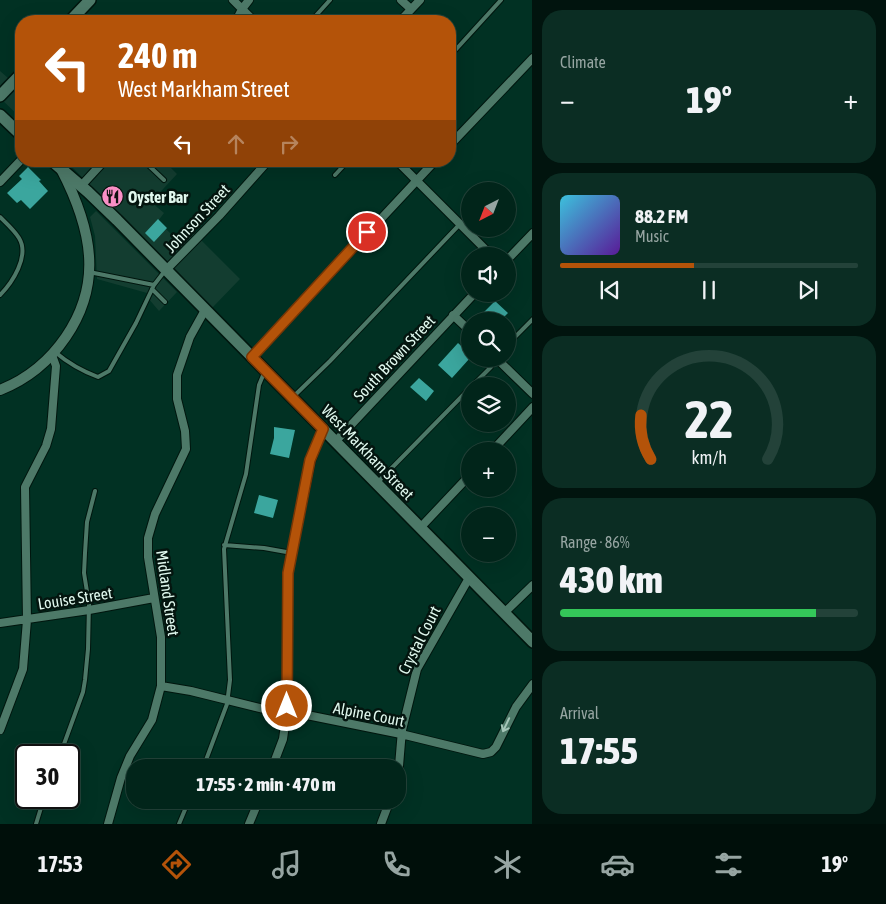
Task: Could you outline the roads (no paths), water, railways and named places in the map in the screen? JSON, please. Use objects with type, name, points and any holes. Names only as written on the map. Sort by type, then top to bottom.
[{"type":"main road","points":[[76,15],[90,0]]},
{"type":"main road","points":[[0,96],[15,80]]},
{"type":"main road","points":[[0,115],[15,129]]},
{"type":"main road","name":"West Markham Street","points":[[58,167],[166,270],[532,642]]},
{"type":"street","points":[[233,0],[248,15]]},
{"type":"street","points":[[239,15],[250,0]]},
{"type":"street","points":[[401,0],[411,9]]},
{"type":"street","points":[[406,15],[420,0]]},
{"type":"street","points":[[456,139],[532,58]]},
{"type":"street","points":[[0,182],[15,166]]},
{"type":"street","points":[[0,390],[24,379],[53,354],[67,336],[84,295],[89,256],[82,222],[57,167]]},
{"type":"street","points":[[80,186],[98,167]]},
{"type":"street","name":"Johnson Street","points":[[166,270],[219,216],[263,167]]},
{"type":"street","points":[[403,167],[483,247]]},
{"type":"street","points":[[252,357],[429,167]]},
{"type":"street","points":[[516,250],[532,233]]},
{"type":"street","name":"South Brown Street","points":[[335,442],[466,302]]},
{"type":"street","name":"Midland Street","points":[[108,824],[120,778],[130,756],[152,720],[162,686],[161,637],[148,557],[148,538],[155,514],[186,450],[177,399],[177,375],[190,337],[205,310]]},
{"type":"street","points":[[454,315],[461,322]]},
{"type":"street","points":[[0,730],[23,670],[28,620],[25,487],[46,446],[51,429],[56,366],[53,354]]},
{"type":"street","points":[[505,367],[532,394]]},
{"type":"street","points":[[500,442],[532,407]]},
{"type":"street","points":[[275,759],[283,739],[287,711],[287,584],[310,460],[323,429]]},
{"type":"street","points":[[420,528],[461,485]]},
{"type":"street","name":"Crystal Court","points":[[400,759],[402,734],[417,669],[469,578]]},
{"type":"street","points":[[504,613],[532,585]]},
{"type":"street","name":"Louise Street","points":[[0,623],[28,620],[154,598]]},
{"type":"street","name":"Alpine Court","points":[[162,686],[191,691],[276,712],[287,711],[488,753],[496,747],[516,707],[532,684]]},
{"type":"street","points":[[249,824],[255,809]]},
{"type":"street","points":[[382,824],[387,809]]},
{"type":"lane","points":[[316,15],[330,0]]},
{"type":"lane","points":[[456,50],[502,0]]},
{"type":"lane","points":[[150,167],[164,180]]},
{"type":"lane","points":[[335,175],[342,167]]},
{"type":"lane","points":[[0,218],[20,240],[22,250],[14,279],[0,295]]},
{"type":"lane","points":[[292,398],[330,361],[460,224]]},
{"type":"lane","points":[[53,354],[87,373],[98,377],[104,375],[109,371],[124,345],[153,287],[166,270]]},
{"type":"lane","points":[[88,272],[153,287],[165,302]]},
{"type":"lane","points":[[516,336],[532,319]]},
{"type":"lane","points":[[481,377],[491,367]]},
{"type":"lane","points":[[206,759],[227,700],[230,680],[224,545],[246,474],[259,385],[266,371]]},
{"type":"lane","points":[[376,484],[461,397]]},
{"type":"lane","points":[[64,744],[83,692],[85,680],[88,610],[84,573],[85,553],[88,522],[95,491]]},
{"type":"lane","points":[[224,545],[264,548],[292,553]]},
{"type":"lane","points":[[36,824],[41,809]]},
{"type":"lane","points":[[179,824],[185,809]]},
{"type":"place","name":"Oyster Bar","points":[[112,197]]}]
